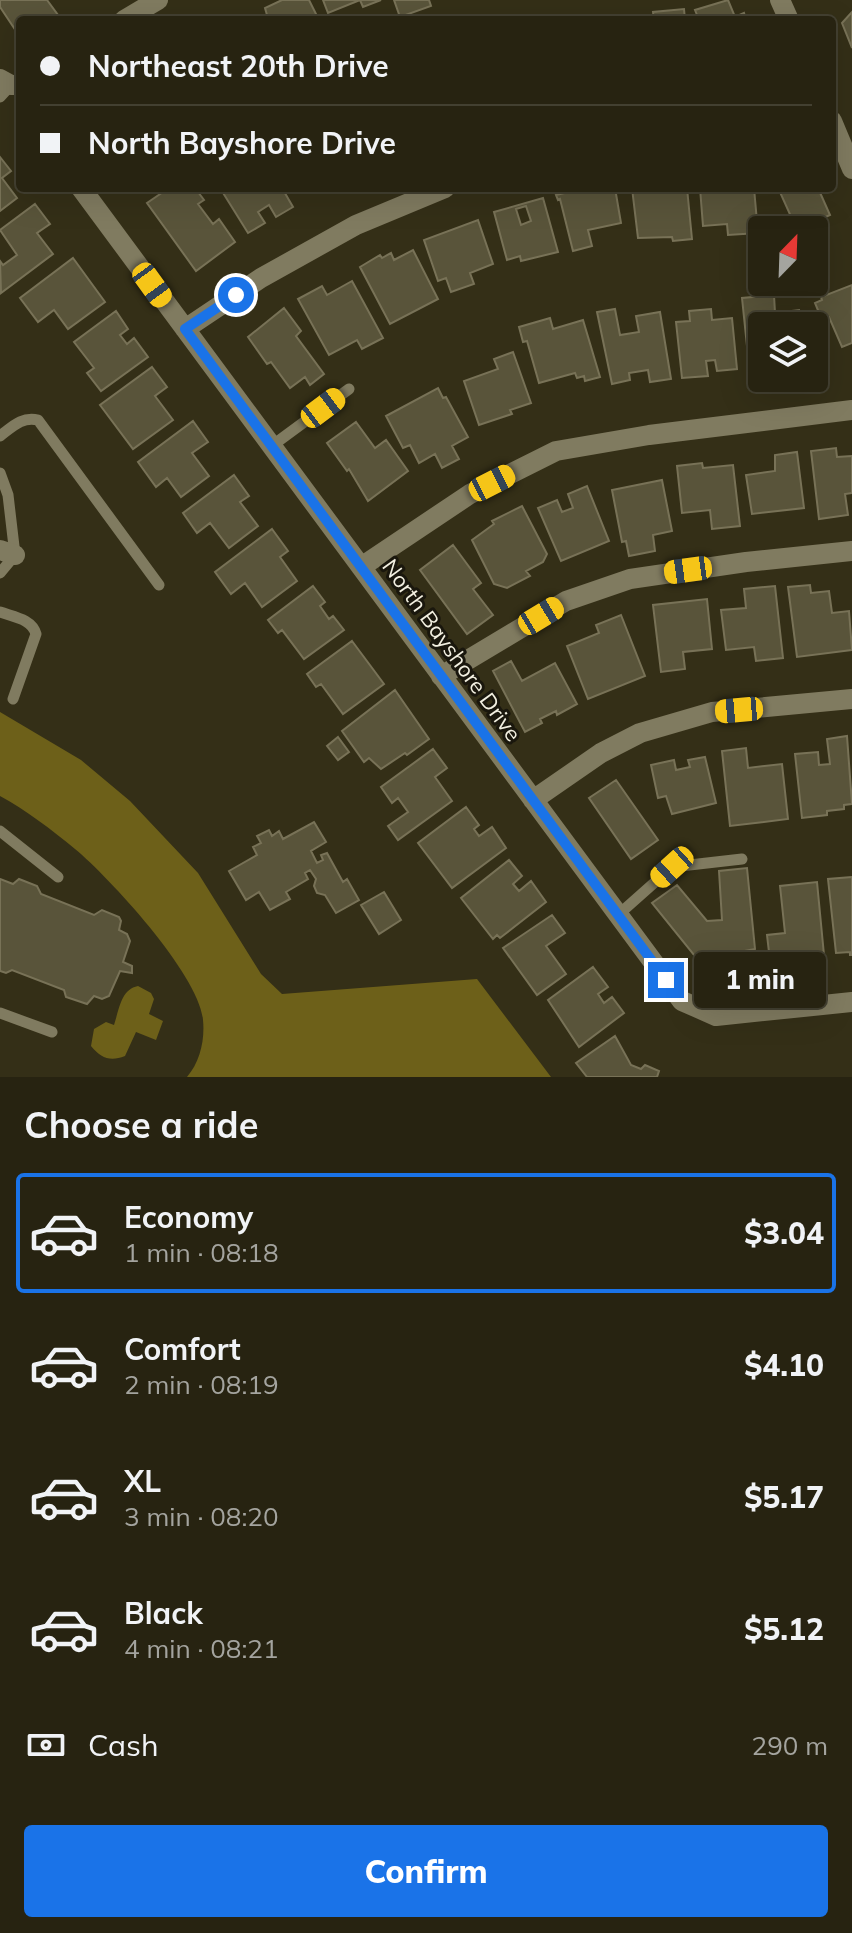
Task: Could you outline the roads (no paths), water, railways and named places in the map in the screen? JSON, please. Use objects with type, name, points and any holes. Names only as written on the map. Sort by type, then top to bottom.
[{"type":"street","points":[[131,16],[158,0]]},
{"type":"street","points":[[836,132],[852,169]]},
{"type":"street","name":"North Bayshore Drive","points":[[84,192],[682,1001],[716,1016],[852,1002]]},
{"type":"street","points":[[185,329],[261,278],[356,225],[435,192]]},
{"type":"street","points":[[361,567],[470,494],[556,451],[649,435],[852,410]]},
{"type":"street","points":[[441,676],[566,601],[630,579],[852,551]]},
{"type":"street","points":[[533,800],[601,753],[640,733],[712,712],[852,699]]},
{"type":"lane","points":[[273,445],[349,389]]},
{"type":"lane","points":[[0,436],[29,418],[38,420],[159,585]]},
{"type":"lane","points":[[0,473],[8,495],[7,553],[0,573]]},
{"type":"lane","points":[[0,612],[28,622],[36,634],[13,699]]},
{"type":"lane","points":[[0,831],[58,877]]},
{"type":"lane","points":[[618,915],[672,867],[742,859]]},
{"type":"lane","points":[[0,1013],[52,1032]]}]
